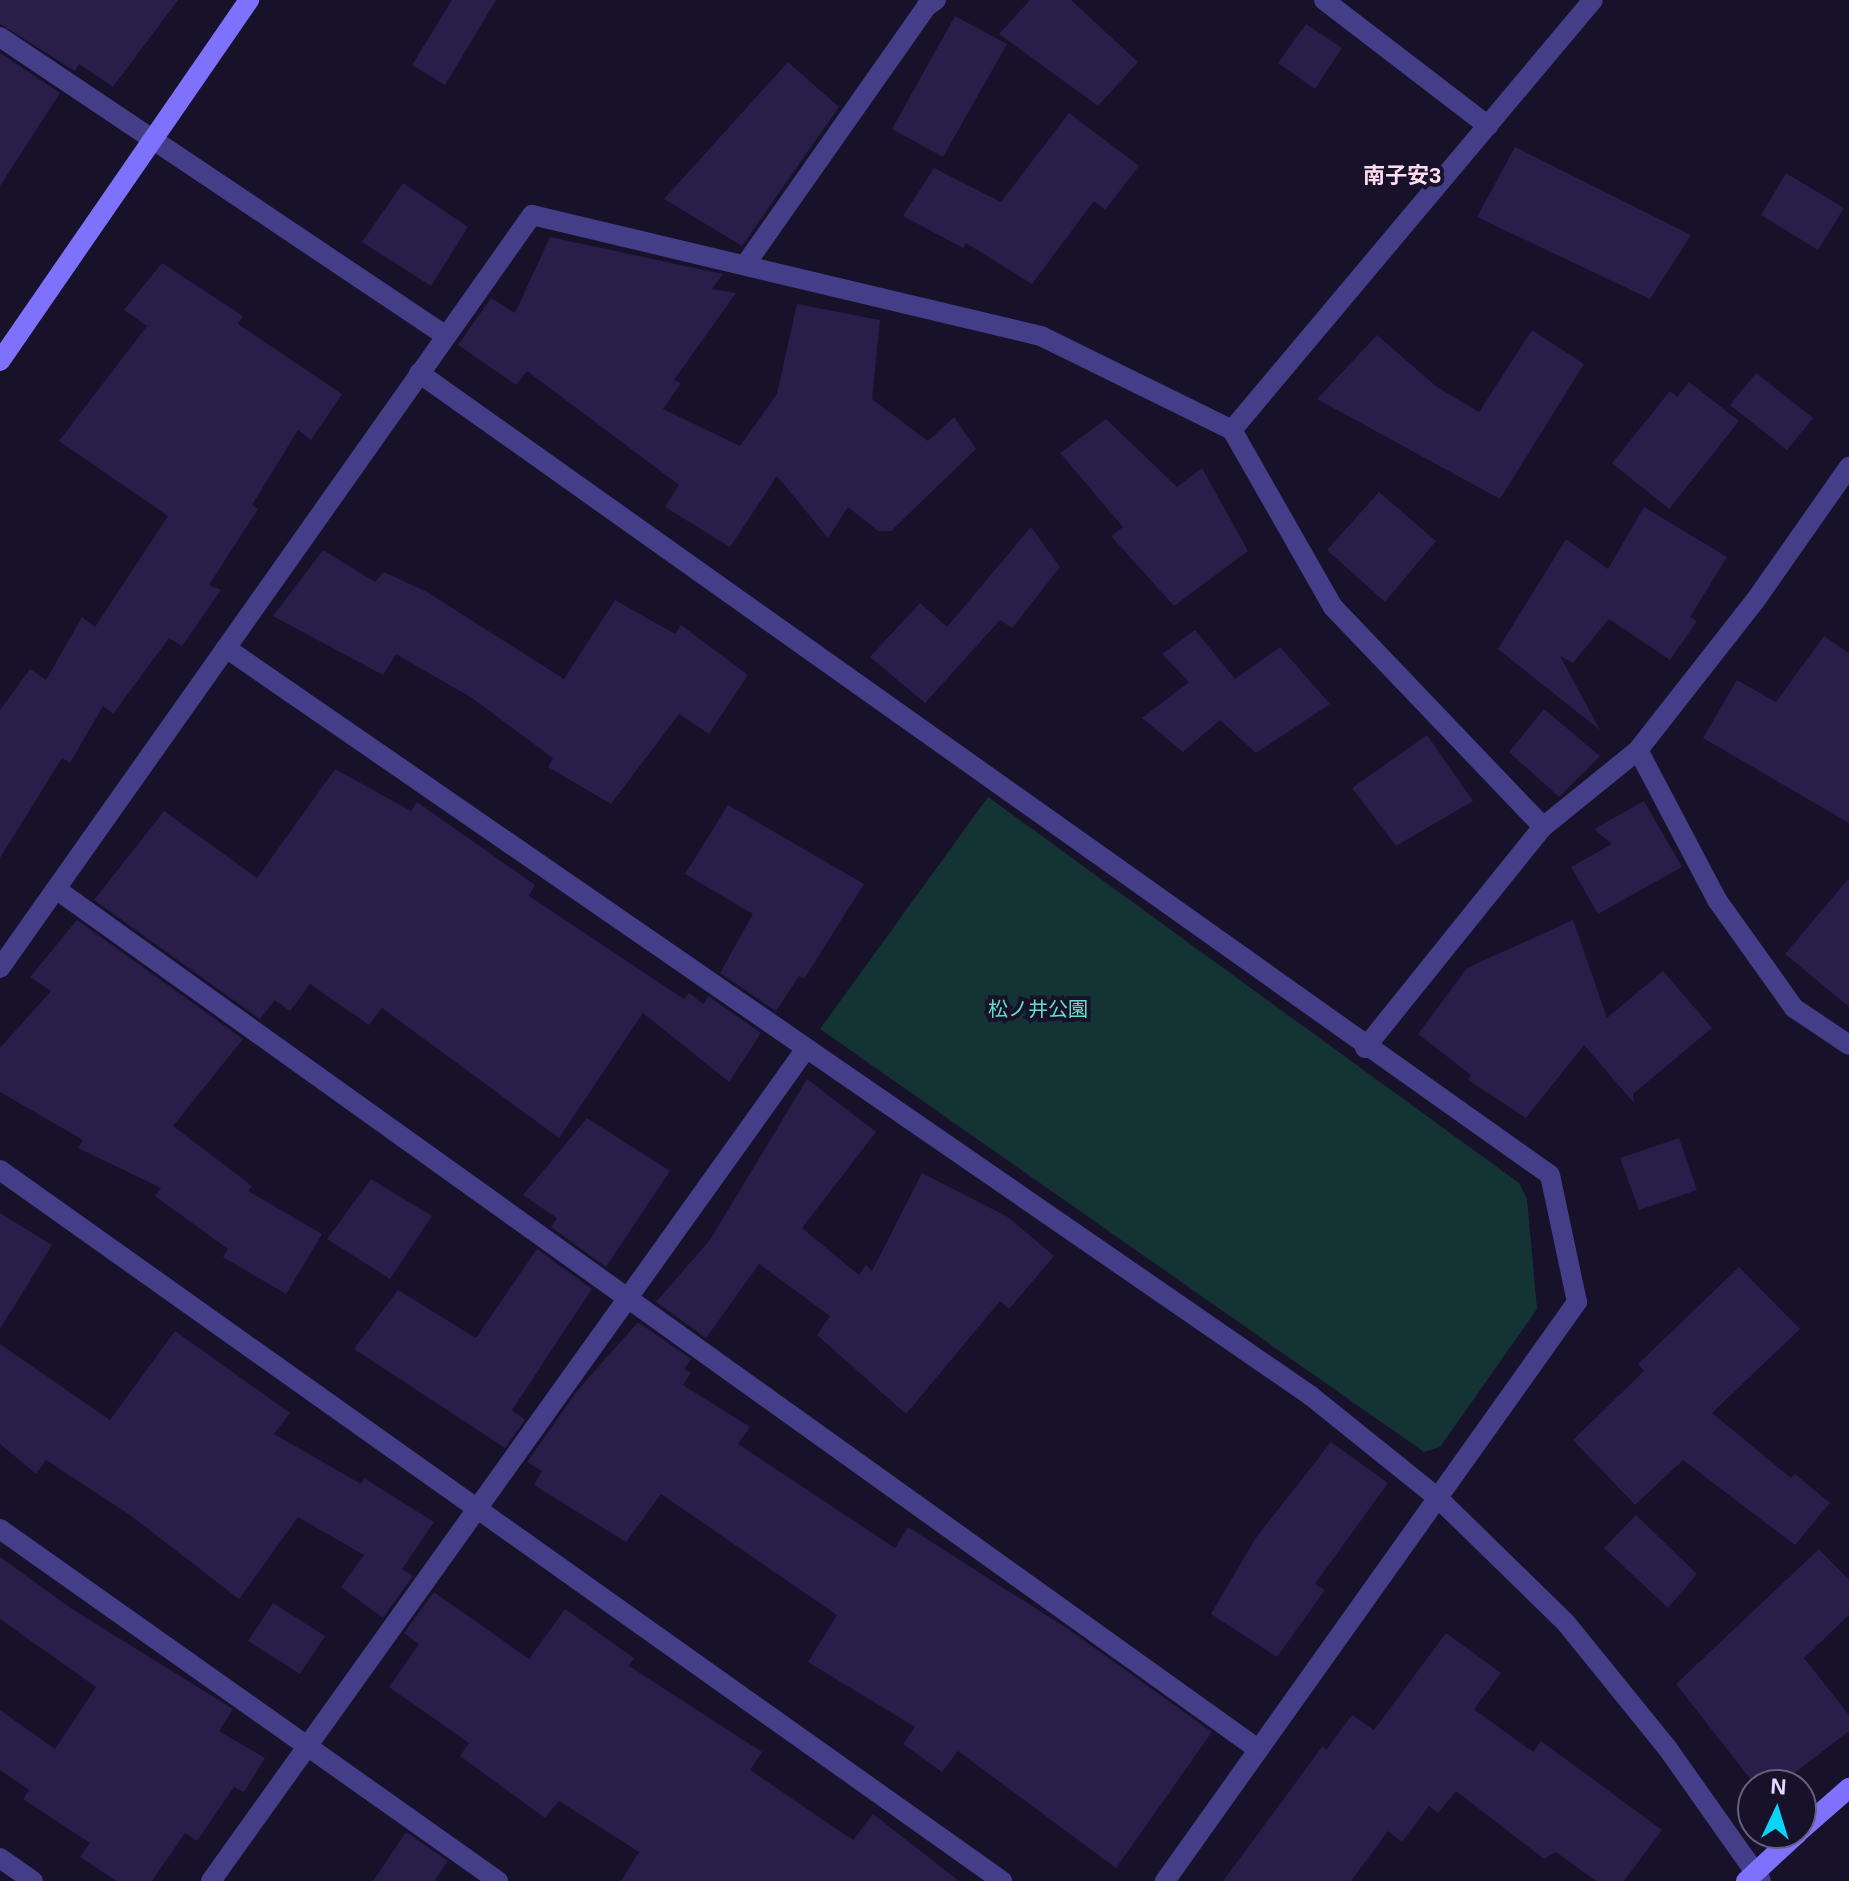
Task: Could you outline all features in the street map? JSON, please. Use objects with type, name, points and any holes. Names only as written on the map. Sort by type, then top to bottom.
[{"type":"street","points":[[0,361],[249,0]]},
{"type":"street","points":[[1324,0],[1488,126]]},
{"type":"street","points":[[1232,430],[1593,0]]},
{"type":"street","points":[[745,265],[927,2]]},
{"type":"street","points":[[0,37],[446,336]]},
{"type":"street","points":[[0,968],[532,215],[1041,336],[1232,430],[1333,607],[1543,827]]},
{"type":"street","points":[[419,373],[1365,1048],[1550,1175],[1577,1302],[1165,1881]]},
{"type":"street","points":[[1365,1048],[1543,827],[1638,750],[1840,496],[1849,467]]},
{"type":"street","points":[[226,648],[1311,1396],[1439,1499],[1566,1623],[1668,1749],[1754,1878],[1782,1849]]},
{"type":"street","points":[[1638,750],[1717,900],[1794,1008],[1849,1045]]},
{"type":"street","points":[[56,889],[1259,1750]]},
{"type":"street","points":[[211,1881],[805,1050]]},
{"type":"street","points":[[0,1170],[1002,1881]]},
{"type":"street","points":[[0,1529],[498,1881]]},
{"type":"street","points":[[1817,1816],[1849,1788]]},
{"type":"street","points":[[0,1858],[33,1881]]},
{"type":"green space","name":"松ノ井公園","points":[[988,797],[1519,1183],[1527,1199],[1537,1309],[1440,1447],[1424,1452],[820,1029]]},
{"type":"building","points":[[0,0],[178,0],[113,87],[79,64],[75,71],[0,24]]},
{"type":"building","points":[[452,0],[496,0],[445,85],[412,65]]},
{"type":"building","points":[[1030,0],[1071,0],[1138,62],[1098,106],[999,34]]},
{"type":"building","points":[[955,16],[1007,44],[943,157],[892,129]]},
{"type":"building","points":[[1306,24],[1342,48],[1315,89],[1278,63]]},
{"type":"building","points":[[0,53],[60,93],[0,186]]},
{"type":"building","points":[[788,62],[839,107],[742,246],[664,199]]},
{"type":"building","points":[[1069,113],[1139,166],[1105,210],[1094,201],[1032,284],[966,243],[963,248],[903,216],[934,168],[1001,202]]},
{"type":"building","points":[[1515,147],[1691,235],[1650,299],[1477,217]]},
{"type":"building","points":[[1786,173],[1844,208],[1818,250],[1761,215]]},
{"type":"building","points":[[403,183],[468,227],[431,286],[362,242]]},
{"type":"building","points":[[550,237],[723,274],[712,289],[736,293],[674,380],[681,383],[663,409],[740,446],[777,394],[797,304],[880,320],[872,399],[928,441],[954,417],[976,449],[891,531],[878,531],[848,507],[828,538],[777,476],[730,547],[665,507],[679,485],[527,371],[516,385],[458,345],[491,298],[515,313]]},
{"type":"building","points":[[162,263],[243,316],[238,324],[342,394],[311,440],[298,430],[252,505],[258,509],[209,585],[221,590],[182,646],[169,638],[113,714],[103,706],[70,763],[62,758],[0,858],[0,710],[30,669],[46,680],[82,617],[95,627],[168,516],[59,441],[147,326],[124,310]]},
{"type":"building","points":[[1532,330],[1584,364],[1500,499],[1317,399],[1377,335],[1437,387],[1479,412]]},
{"type":"building","points":[[1756,373],[1813,418],[1787,450],[1730,405]]},
{"type":"building","points":[[1689,382],[1739,421],[1669,509],[1612,463],[1670,391],[1677,397]]},
{"type":"building","points":[[1106,419],[1177,487],[1202,468],[1248,551],[1174,606],[1111,536],[1123,527],[1060,453]]},
{"type":"building","points":[[1379,492],[1436,541],[1385,602],[1327,550]]},
{"type":"building","points":[[1644,507],[1727,557],[1690,617],[1697,621],[1670,660],[1609,619],[1573,663],[1560,656],[1600,730],[1498,649],[1566,539],[1608,569]]},
{"type":"building","points":[[1031,527],[1060,567],[1012,628],[1000,620],[925,703],[870,657],[920,603],[947,627]]},
{"type":"building","points":[[323,550],[375,582],[384,572],[427,592],[564,679],[615,600],[675,634],[681,625],[748,675],[709,734],[679,714],[611,804],[548,767],[553,758],[472,698],[396,654],[383,675],[273,616]]},
{"type":"building","points":[[1195,630],[1235,679],[1280,647],[1330,704],[1256,753],[1220,720],[1183,752],[1142,718],[1189,682],[1162,654]]},
{"type":"building","points":[[1824,636],[1849,653],[1849,823],[1703,738],[1737,680],[1776,702]]},
{"type":"building","points":[[1544,709],[1600,756],[1559,797],[1509,752]]},
{"type":"building","points":[[1427,735],[1473,801],[1396,846],[1352,788]]},
{"type":"building","points":[[335,769],[411,811],[417,802],[535,885],[529,896],[684,999],[689,993],[703,1004],[708,996],[761,1033],[729,1082],[643,1013],[559,1138],[382,1008],[369,1025],[310,984],[290,1011],[275,1000],[260,1019],[94,900],[164,811],[257,878]]},
{"type":"building","points":[[1644,801],[1682,867],[1598,914],[1571,867],[1612,844],[1594,829]]},
{"type":"building","points":[[728,805],[864,884],[804,979],[799,976],[776,1011],[720,973],[753,914],[685,874]]},
{"type":"building","points":[[1849,878],[1849,1007],[1785,954]]},
{"type":"building","points":[[77,920],[243,1039],[173,1126],[252,1186],[248,1191],[322,1234],[286,1294],[223,1257],[228,1249],[155,1196],[161,1188],[78,1148],[83,1140],[0,1092],[0,1048],[51,991],[30,977]]},
{"type":"building","points":[[1573,920],[1607,1018],[1663,971],[1712,1028],[1633,1094],[1634,1103],[1584,1045],[1526,1118],[1468,1080],[1471,1075],[1418,1034],[1467,968]]},
{"type":"building","points":[[807,1079],[876,1132],[802,1228],[859,1275],[866,1265],[872,1271],[922,1173],[1008,1217],[1054,1256],[1009,1309],[1000,1301],[906,1414],[817,1335],[830,1316],[759,1264],[706,1338],[656,1302],[710,1240]]},
{"type":"building","points":[[587,1118],[670,1171],[606,1267],[551,1227],[557,1218],[523,1195]]},
{"type":"building","points":[[1679,1138],[1697,1190],[1639,1210],[1620,1158]]},
{"type":"building","points":[[371,1179],[432,1216],[390,1279],[327,1239]]},
{"type":"building","points":[[0,1213],[52,1245],[0,1329]]},
{"type":"building","points":[[537,1249],[592,1289],[512,1410],[525,1420],[505,1448],[354,1349],[398,1290],[476,1338]]},
{"type":"building","points":[[1739,1267],[1800,1329],[1712,1413],[1791,1478],[1795,1474],[1830,1503],[1795,1545],[1683,1460],[1635,1505],[1573,1440],[1644,1371],[1638,1364]]},
{"type":"building","points":[[638,1322],[691,1359],[684,1369],[691,1373],[683,1385],[750,1427],[738,1444],[895,1548],[908,1527],[1068,1629],[1212,1732],[1116,1868],[958,1751],[942,1772],[903,1744],[915,1727],[808,1662],[837,1615],[661,1494],[626,1542],[534,1485],[542,1471],[527,1462],[577,1391]]},
{"type":"building","points":[[175,1331],[290,1413],[274,1434],[361,1484],[364,1478],[434,1522],[402,1569],[413,1576],[383,1618],[341,1587],[364,1555],[298,1517],[239,1599],[130,1515],[46,1460],[36,1474],[0,1444],[0,1344],[110,1420]]},
{"type":"building","points":[[1331,1442],[1388,1483],[1315,1584],[1325,1590],[1277,1657],[1211,1614],[1255,1539]]},
{"type":"building","points":[[1636,1515],[1697,1574],[1668,1608],[1604,1548]]},
{"type":"building","points":[[1819,1549],[1849,1580],[1849,1615],[1804,1658],[1849,1715],[1849,1731],[1800,1769],[1742,1769],[1676,1684]]},
{"type":"building","points":[[0,1557],[72,1609],[233,1709],[219,1731],[265,1758],[244,1792],[234,1787],[197,1841],[185,1833],[152,1881],[116,1881],[80,1857],[90,1843],[23,1799],[29,1790],[0,1770],[0,1710],[55,1749],[96,1687],[0,1619]]},
{"type":"building","points":[[434,1592],[529,1659],[565,1609],[634,1658],[629,1666],[762,1752],[750,1770],[853,1840],[873,1814],[959,1881],[621,1881],[639,1852],[559,1801],[545,1818],[460,1756],[469,1743],[389,1687],[419,1644],[404,1633]]},
{"type":"building","points":[[273,1603],[325,1636],[300,1674],[248,1641]]},
{"type":"building","points":[[1446,1633],[1501,1673],[1474,1709],[1533,1752],[1541,1741],[1662,1830],[1624,1881],[1596,1881],[1556,1852],[1544,1859],[1456,1791],[1438,1813],[1429,1806],[1402,1842],[1388,1831],[1351,1881],[1223,1881],[1322,1747],[1327,1749],[1352,1715],[1374,1730]]},
{"type":"building","points":[[406,1832],[448,1861],[434,1881],[373,1881]]},
{"type":"district","name":"南子安3","points":[[1402,176]]}]
